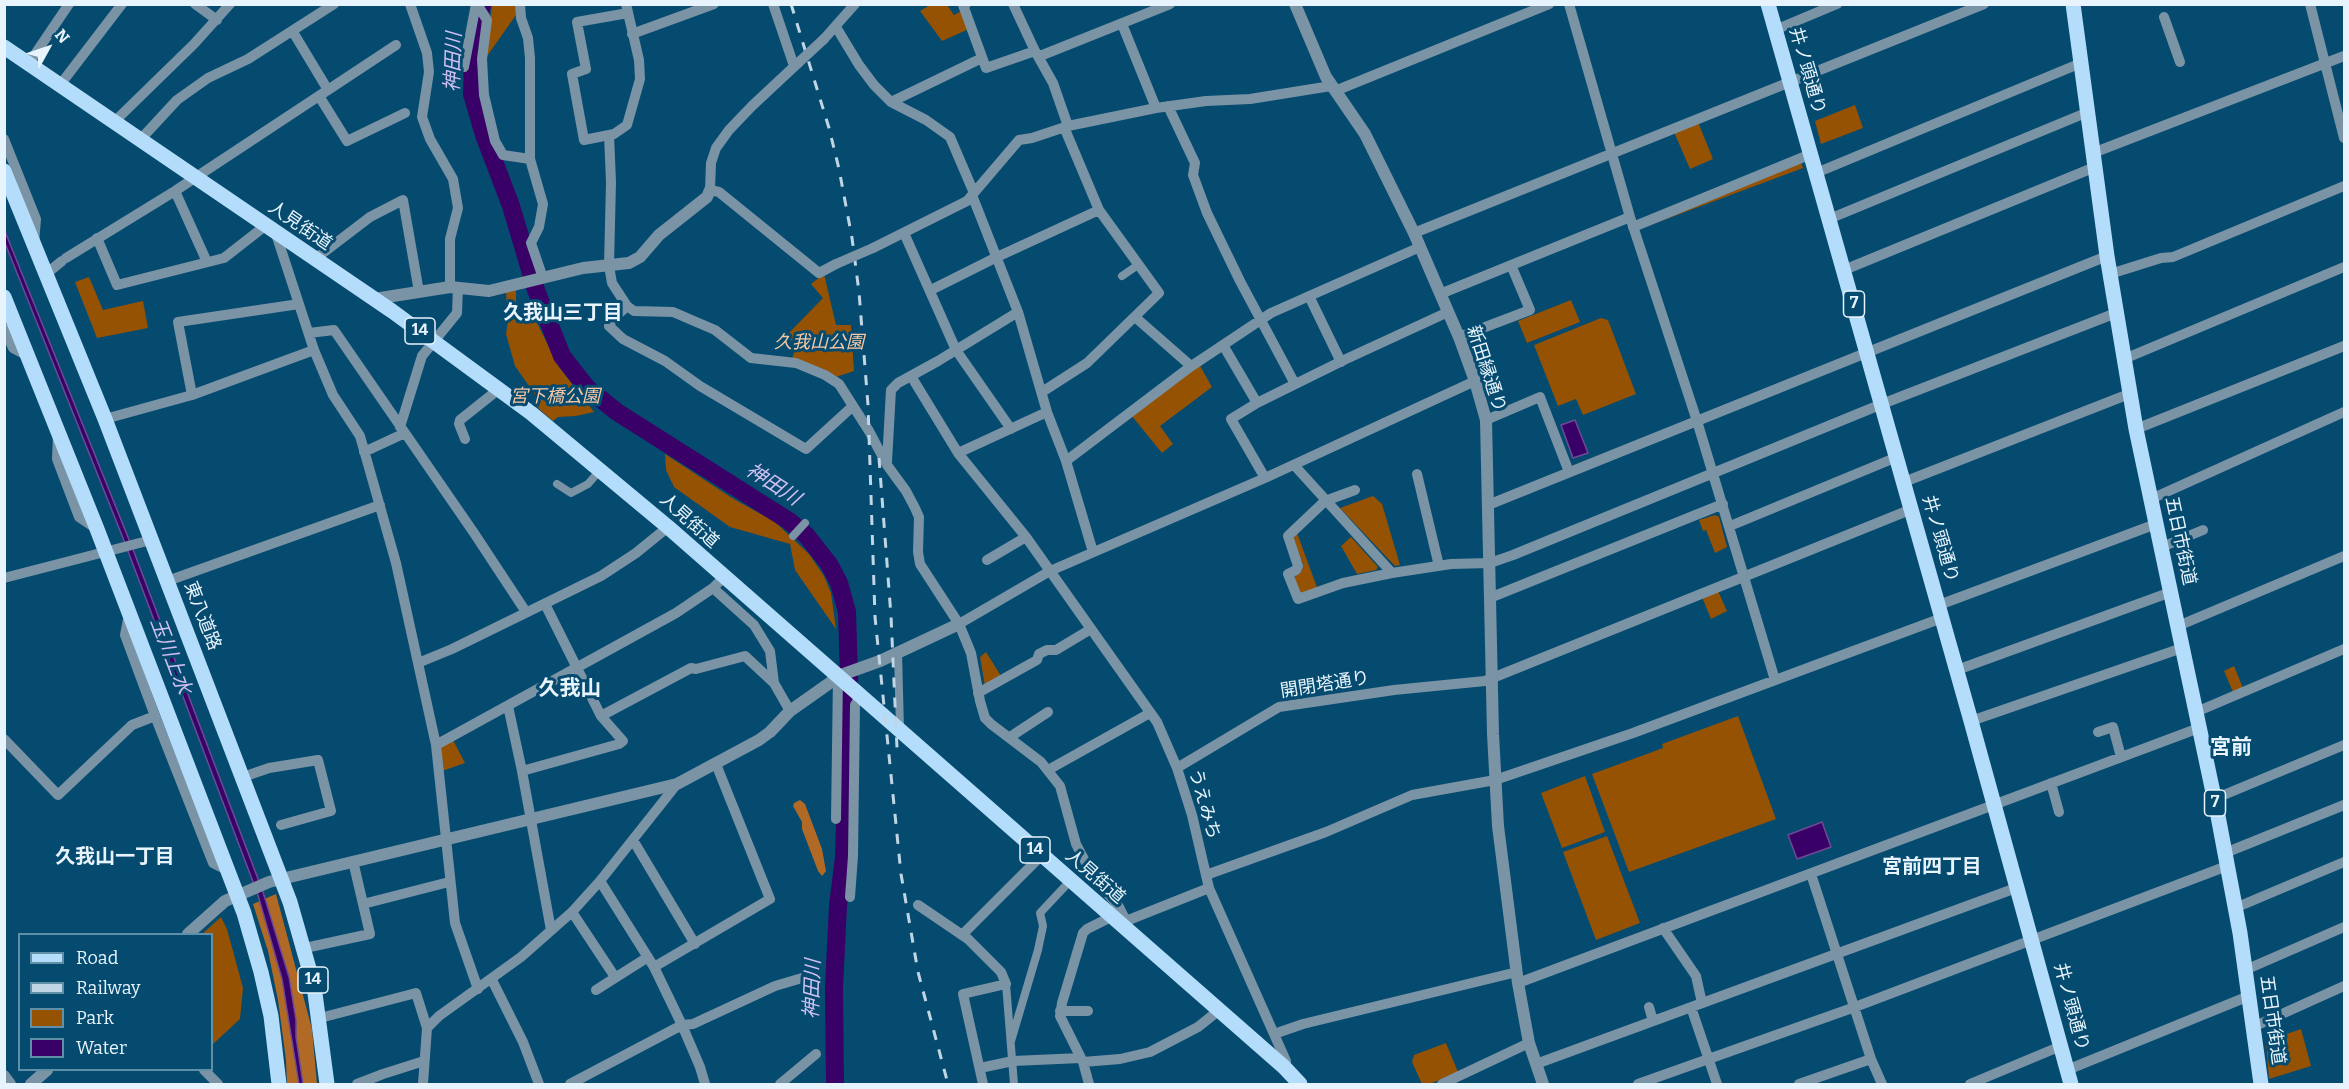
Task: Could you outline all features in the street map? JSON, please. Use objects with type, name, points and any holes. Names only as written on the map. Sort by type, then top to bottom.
[{"type":"main road","name":"井ノ頭通り","points":[[1768,4],[1912,509],[2016,888],[2033,940],[2069,1077]]},
{"type":"main road","name":"五日市街道","points":[[2073,4],[2107,256],[2129,394],[2226,859],[2249,996],[2260,1084]]},
{"type":"main road","name":"人見街道","points":[[4,47],[433,340],[499,388],[601,469],[668,527],[719,583],[840,677],[1041,856],[1121,923],[1284,1067],[1300,1084]]},
{"type":"main road","name":"東八道路","points":[[4,171],[105,418],[282,879],[304,948],[320,1018],[327,1084]]},
{"type":"main road","points":[[4,297],[97,529],[109,551],[129,614],[237,894],[266,994],[279,1084]]},
{"type":"street","points":[[28,63],[69,4]]},
{"type":"street","points":[[60,85],[122,4]]},
{"type":"street","points":[[195,4],[217,20]]},
{"type":"street","points":[[114,122],[194,44],[230,4]]},
{"type":"street","points":[[140,140],[177,100],[208,78],[248,59],[334,4]]},
{"type":"street","points":[[364,452],[403,430],[422,356],[457,313],[450,239],[458,208],[453,179],[430,139],[422,117],[429,72],[427,53],[410,4]]},
{"type":"street","points":[[520,4],[530,58],[530,159],[543,204],[539,227],[531,243],[538,280]]},
{"type":"street","points":[[632,34],[714,4]]},
{"type":"street","points":[[773,4],[796,65]]},
{"type":"street","points":[[374,299],[454,287],[489,291],[593,267],[629,263],[640,257],[659,235],[707,197],[710,190],[711,163],[716,147],[729,130],[836,27],[855,4]]},
{"type":"street","points":[[966,4],[963,5],[986,68],[1122,24],[1170,4]]},
{"type":"street","name":"新田縁通り","points":[[1295,4],[1333,88],[1365,134],[1414,233],[1459,338],[1475,381],[1485,420],[1498,826],[1517,977],[1529,1042],[1543,1084]]},
{"type":"street","points":[[710,190],[718,192],[819,273],[967,201],[1015,142],[1066,127],[1156,108],[1333,88],[1548,4]]},
{"type":"street","points":[[1569,4],[1631,222],[1697,420],[1775,680]]},
{"type":"street","points":[[1775,30],[1838,4]]},
{"type":"street","points":[[1414,233],[1984,4]]},
{"type":"street","points":[[2310,4],[2344,138]]},
{"type":"street","points":[[1015,5],[1053,83],[1066,127],[1099,210],[1159,293],[1087,363],[1042,392]]},
{"type":"street","points":[[478,9],[487,20],[482,59],[484,95],[495,141],[503,155],[530,159]]},
{"type":"street","points":[[464,67],[478,9]]},
{"type":"street","points":[[627,9],[632,34],[639,60],[640,79],[627,125],[614,134],[584,140],[572,74],[586,69],[577,22],[627,9]]},
{"type":"street","points":[[2164,17],[2180,62]]},
{"type":"street","points":[[1122,24],[1156,108]]},
{"type":"street","points":[[836,27],[859,65],[891,102],[926,120],[950,137],[1018,312],[1047,412],[1066,461],[1093,552]]},
{"type":"street","points":[[293,32],[347,141],[405,113]]},
{"type":"street","points":[[46,274],[64,259],[176,191],[396,45]]},
{"type":"street","points":[[1844,270],[2095,160],[2344,56]]},
{"type":"street","points":[[891,102],[982,58]]},
{"type":"street","points":[[1816,173],[2081,63]]},
{"type":"street","points":[[1168,106],[1195,163],[1193,175],[1207,213],[1260,320],[1295,384]]},
{"type":"street","points":[[1829,219],[2088,112]]},
{"type":"street","points":[[609,135],[611,182],[609,266],[612,284],[627,306],[634,311],[673,312],[715,330],[751,358],[796,363],[825,375],[839,384],[869,431],[887,465],[906,491],[919,517],[918,552],[923,572],[958,624],[971,653],[978,693],[986,718],[1041,762],[1060,786],[1080,852],[1093,876],[1119,907],[1121,923]]},
{"type":"street","points":[[4,139],[36,219],[34,243]]},
{"type":"street","points":[[1440,294],[1511,265],[1811,154]]},
{"type":"street","points":[[2110,274],[2161,258],[2173,257],[2344,186]]},
{"type":"street","points":[[176,191],[207,262]]},
{"type":"street","points":[[315,259],[370,217],[403,200],[419,292]]},
{"type":"street","points":[[931,290],[1099,210]]},
{"type":"street","points":[[97,238],[117,285],[224,258],[271,230],[314,350],[333,395],[356,428],[396,563],[436,746],[455,922],[478,989]]},
{"type":"street","points":[[904,233],[956,350],[1011,429]]},
{"type":"street","points":[[1066,461],[1191,366],[1260,320],[1420,247]]},
{"type":"street","points":[[1488,505],[2107,256]]},
{"type":"street","points":[[1459,338],[1530,310],[1511,265]]},
{"type":"street","points":[[1122,276],[1138,266]]},
{"type":"street","points":[[2124,359],[2344,267]]},
{"type":"street","points":[[1309,296],[1341,362]]},
{"type":"street","points":[[192,394],[178,322],[299,303]]},
{"type":"street","points":[[627,306],[609,326],[623,339],[665,361],[718,397],[806,449],[853,406]]},
{"type":"street","points":[[887,465],[891,390],[898,383],[1018,312]]},
{"type":"street","points":[[1264,478],[1231,419],[1295,384],[1448,312]]},
{"type":"street","points":[[1355,490],[1325,501],[1288,536],[1298,566],[1296,570],[1288,574],[1298,599],[1343,583],[1392,573],[1490,562],[1882,404],[2116,313]]},
{"type":"street","points":[[1135,316],[1191,366]]},
{"type":"street","points":[[4,328],[13,348],[28,356]]},
{"type":"street","points":[[309,333],[334,330],[526,612]]},
{"type":"street","points":[[1223,345],[1257,403]]},
{"type":"street","points":[[2136,429],[2344,346]]},
{"type":"street","points":[[105,418],[192,394],[314,350]]},
{"type":"street","name":"うえみち","points":[[911,376],[958,453],[1026,537],[1163,734],[1192,814],[1209,888],[1286,1061],[1284,1067]]},
{"type":"street","points":[[189,933],[221,903],[237,894],[282,879],[677,784],[759,740],[770,732],[789,711],[857,667],[898,652],[958,624],[1050,571],[1294,465],[1475,381]]},
{"type":"street","points":[[465,439],[459,420],[499,388]]},
{"type":"street","points":[[1904,482],[2129,394]]},
{"type":"street","points":[[1485,420],[1540,398],[1569,472]]},
{"type":"street","points":[[958,453],[1047,412]]},
{"type":"street","points":[[2151,499],[2344,412]]},
{"type":"street","points":[[1730,526],[1897,457]]},
{"type":"street","points":[[1294,465],[1392,573]]},
{"type":"street","points":[[557,484],[571,493],[588,484],[601,469]]},
{"type":"street","points":[[1417,474],[1439,566]]},
{"type":"street","points":[[1492,597],[1723,504]]},
{"type":"street","points":[[169,585],[173,579],[380,505]]},
{"type":"street","name":"開閉塔通り","points":[[1177,768],[1279,707],[1394,690],[1485,681],[1912,509]]},
{"type":"street","points":[[793,536],[805,523]]},
{"type":"street","points":[[1206,875],[1326,832],[1412,795],[1495,780],[1633,733],[1775,680],[2156,524]]},
{"type":"street","points":[[418,663],[601,576],[636,553],[668,527]]},
{"type":"street","points":[[2162,547],[2203,530]]},
{"type":"street","points":[[987,560],[1026,537]]},
{"type":"street","points":[[4,578],[152,540]]},
{"type":"street","points":[[2178,626],[2344,556]]},
{"type":"street","points":[[436,746],[676,613],[719,583],[754,625],[770,651],[774,683]]},
{"type":"street","points":[[1957,670],[2171,592]]},
{"type":"street","points":[[522,771],[623,741],[601,716],[545,604]]},
{"type":"street","points":[[129,614],[125,635],[155,716],[213,862],[227,870]]},
{"type":"street","points":[[978,693],[1037,660],[1040,654],[1047,650],[1056,650],[1091,629]]},
{"type":"street","points":[[1971,721],[2182,648]]},
{"type":"street","points":[[2196,712],[2344,649]]},
{"type":"street","points":[[898,652],[900,732]]},
{"type":"street","points":[[601,716],[691,668],[696,669],[745,656],[774,683],[789,711]]},
{"type":"street","points":[[836,819],[840,677]]},
{"type":"street","points":[[850,897],[857,694]]},
{"type":"street","points":[[508,706],[551,930]]},
{"type":"street","points":[[1010,737],[1048,712]]},
{"type":"street","points":[[1048,770],[1150,713]]},
{"type":"street","points":[[4,739],[58,795],[132,725],[155,716]]},
{"type":"street","points":[[2098,732],[2113,728],[2121,757]]},
{"type":"street","points":[[1274,1034],[1314,1022],[1517,977],[1663,928],[1811,874],[2199,728]]},
{"type":"street","points":[[2214,799],[2344,745]]},
{"type":"street","points":[[243,777],[269,768],[318,760],[331,811],[281,825]]},
{"type":"street","points":[[654,967],[770,899],[716,764]]},
{"type":"street","points":[[2051,783],[2059,812]]},
{"type":"street","points":[[427,1028],[439,1016],[492,980],[572,912],[600,881],[677,784]]},
{"type":"street","points":[[1638,1084],[1855,1007],[2033,940],[2226,859],[2344,805]]},
{"type":"street","points":[[633,840],[695,944]]},
{"type":"street","points":[[962,935],[1041,856]]},
{"type":"street","points":[[304,948],[370,933],[353,861]]},
{"type":"street","points":[[2235,908],[2344,862]]},
{"type":"street","points":[[1811,874],[1871,1059],[1882,1084]]},
{"type":"street","points":[[600,881],[654,967],[682,1025],[705,1084]]},
{"type":"street","points":[[1011,1041],[1038,950],[1043,926],[1041,913],[1070,881]]},
{"type":"street","points":[[363,904],[449,882]]},
{"type":"street","points":[[1089,1084],[1082,1060],[1063,1024],[1060,1011],[1083,933],[1087,929],[1121,923],[1209,888]]},
{"type":"street","points":[[1536,1064],[2016,888]]},
{"type":"street","points":[[918,905],[962,935],[1001,972],[1006,984],[1014,1084]]},
{"type":"street","points":[[572,912],[615,977]]},
{"type":"street","points":[[2252,967],[2344,927]]},
{"type":"street","points":[[1663,928],[1696,976],[1702,1003]]},
{"type":"street","points":[[596,990],[648,957]]},
{"type":"street","points":[[570,1084],[682,1025],[693,1024],[775,986],[802,978]]},
{"type":"street","points":[[492,980],[523,1042],[538,1084]]},
{"type":"street","points":[[983,1084],[963,994],[1006,984]]},
{"type":"street","points":[[2253,1027],[2344,986]]},
{"type":"street","points":[[320,1018],[416,993],[427,1028],[423,1084]]},
{"type":"street","points":[[2069,1077],[2249,996]]},
{"type":"street","points":[[1649,1007],[1653,1021]]},
{"type":"street","points":[[1691,1007],[1717,1084]]},
{"type":"street","points":[[1060,1011],[1088,1011]]},
{"type":"street","points":[[980,1068],[1013,1062],[1120,1059],[1150,1052],[1198,1027],[1218,1011]]},
{"type":"street","points":[[1442,1084],[1529,1042]]},
{"type":"street","points":[[1970,1084],[2061,1046]]},
{"type":"street","points":[[780,1084],[816,1054]]},
{"type":"street","points":[[1799,1084],[1871,1059]]},
{"type":"street","points":[[357,1084],[424,1061]]},
{"type":"street","points":[[31,1084],[46,1071]]},
{"type":"street","points":[[205,1071],[218,1084]]},
{"type":"street","points":[[4,1076],[9,1084]]},
{"type":"green space","points":[[492,5],[517,5],[516,15],[485,59]]},
{"type":"green space","points":[[930,5],[947,5],[954,15],[963,10],[969,29],[942,41],[920,11]]},
{"type":"green space","points":[[1855,105],[1863,128],[1821,144],[1815,121]]},
{"type":"green space","points":[[1698,122],[1713,159],[1690,169],[1674,132]]},
{"type":"green space","points":[[1801,162],[1803,168],[1637,230]]},
{"type":"green space","name":"久我山公園","points":[[824,274],[836,325],[851,325],[854,371],[833,378],[792,359],[796,346],[787,335],[823,298],[811,284]]},
{"type":"green space","points":[[89,277],[103,310],[143,301],[148,328],[97,338],[75,282]]},
{"type":"green space","name":"宮下橋公園","points":[[516,290],[516,323],[536,321],[559,367],[594,412],[558,417],[553,421],[539,409],[534,393],[515,366],[506,334],[508,321],[506,292]]},
{"type":"green space","points":[[1571,300],[1580,322],[1527,343],[1518,321]]},
{"type":"green space","points":[[1601,318],[1608,320],[1636,394],[1583,415],[1576,399],[1558,406],[1534,345]]},
{"type":"green space","points":[[1199,364],[1212,387],[1160,426],[1173,444],[1162,453],[1131,415]]},
{"type":"green space","points":[[665,454],[732,498],[775,522],[809,554],[824,576],[831,593],[836,629],[795,570],[790,544],[730,527],[674,487],[666,470]]},
{"type":"green space","points":[[1373,496],[1382,504],[1400,565],[1395,566],[1340,508]]},
{"type":"green space","points":[[1715,515],[1719,517],[1727,547],[1715,553],[1706,530],[1703,531],[1699,520]]},
{"type":"green space","points":[[1297,533],[1318,590],[1303,594],[1299,592],[1294,577],[1302,570],[1303,564],[1293,539]]},
{"type":"green space","points":[[1351,537],[1378,567],[1376,570],[1357,574],[1341,546]]},
{"type":"green space","points":[[1718,591],[1727,611],[1711,619],[1702,597]]},
{"type":"green space","points":[[986,652],[1001,676],[985,686],[980,657]]},
{"type":"green space","points":[[2234,666],[2243,688],[2233,692],[2224,671]]},
{"type":"green space","points":[[1738,716],[1776,819],[1629,872],[1592,774],[1663,748],[1662,744]]},
{"type":"green space","points":[[453,740],[465,763],[442,771],[439,747]]},
{"type":"green space","points":[[1585,776],[1605,832],[1562,848],[1541,793]]},
{"type":"green space","points":[[1607,836],[1640,923],[1596,940],[1563,852]]},
{"type":"green space","points":[[221,917],[227,929],[243,988],[240,1019],[213,1044],[213,933],[203,933]]},
{"type":"green space","points":[[2301,1029],[2311,1066],[2269,1079],[2266,1041]]},
{"type":"green space","points":[[1446,1043],[1458,1072],[1430,1084],[1422,1084],[1412,1062],[1414,1055]]},
{"type":"shaded area","points":[[800,800],[805,804],[822,849],[826,871],[822,876],[802,829],[802,822],[793,806]]},
{"type":"shaded area","points":[[276,894],[312,1029],[317,1084],[287,1084],[278,1000],[268,951],[253,904]]},
{"type":"water","name":"玉川上水","points":[[4,229],[134,552],[263,892],[289,977],[303,1084],[299,1084],[282,979],[258,895],[123,538],[5,243]]},
{"type":"water","points":[[1575,420],[1588,453],[1573,458],[1561,425]]},
{"type":"water","points":[[1822,822],[1831,847],[1797,859],[1788,835]]},
{"type":"waterway","name":"神田川","points":[[482,4],[473,51],[472,94],[484,135],[511,206],[536,290],[562,356],[587,388],[617,412],[789,521],[806,535],[829,564],[839,583],[847,612],[849,677],[844,857],[838,906],[834,988],[835,1084]]},
{"type":"railway","points":[[791,4],[829,128],[852,238],[859,292],[868,405],[875,617],[901,874],[918,972],[948,1084]]},
{"type":"railway","points":[[879,458],[891,616],[897,748]]},
{"type":"district","name":"久我山三丁目","points":[[563,313]]},
{"type":"district","name":"久我山","points":[[570,689]]},
{"type":"district","name":"宮前","points":[[2231,748]]},
{"type":"district","name":"久我山一丁目","points":[[115,857]]},
{"type":"district","name":"宮前四丁目","points":[[1932,867]]}]
